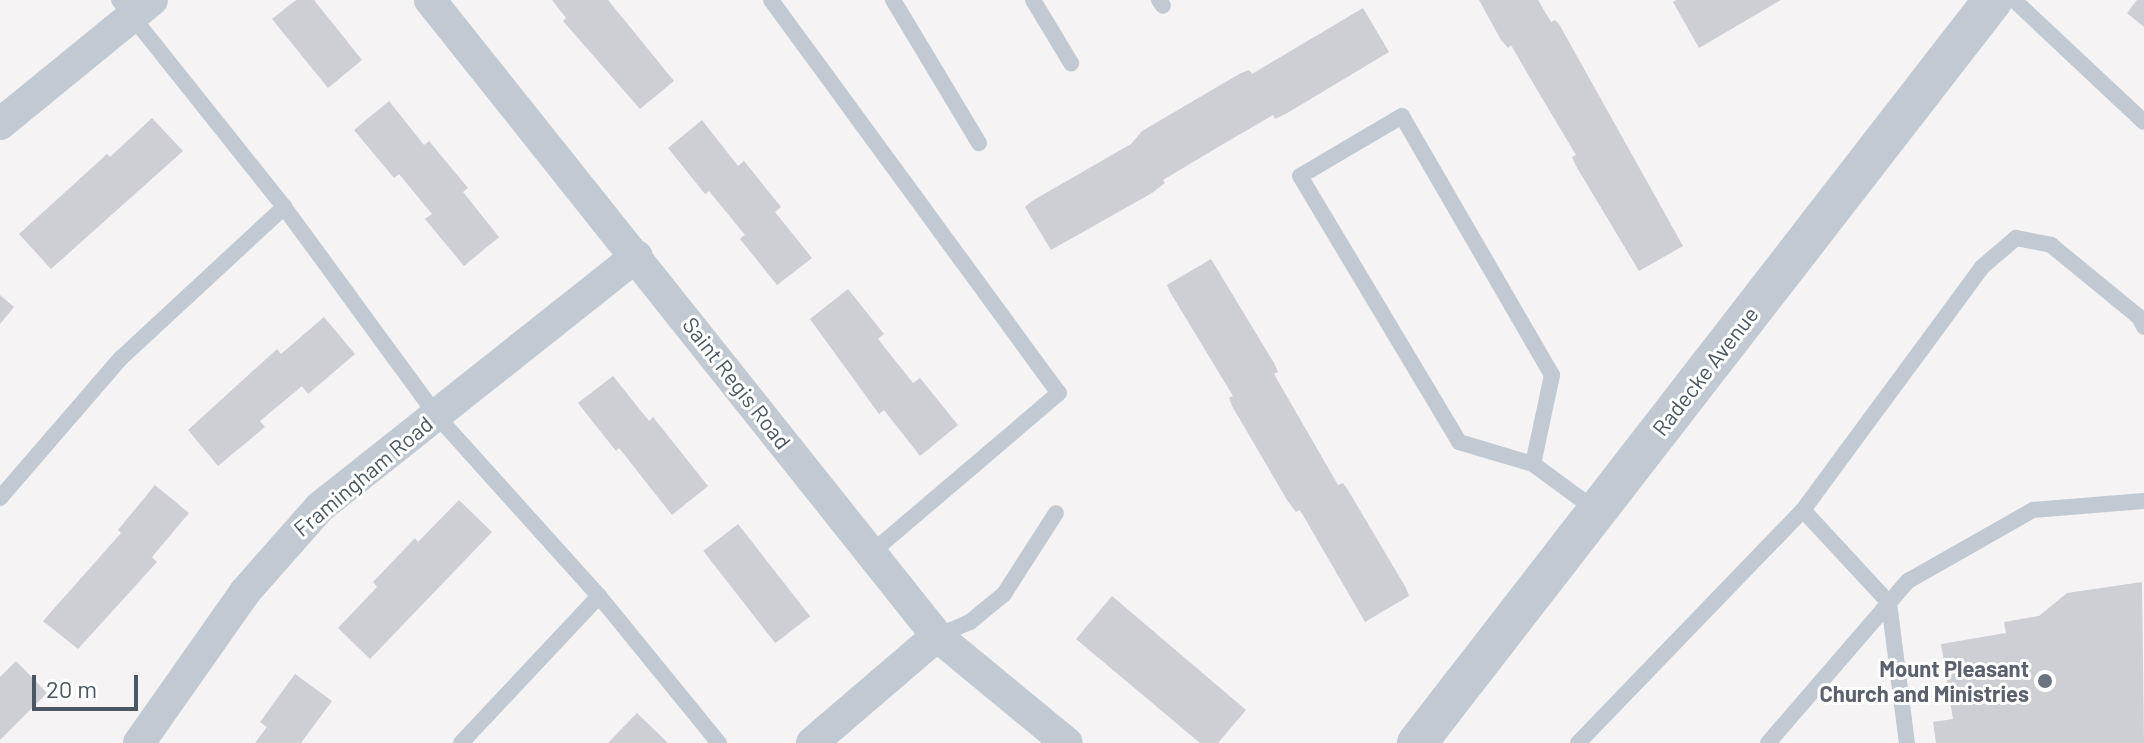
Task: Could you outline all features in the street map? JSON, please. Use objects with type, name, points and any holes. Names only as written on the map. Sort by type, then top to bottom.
[{"type":"street","name":"Saint Regis Road","points":[[430,0],[937,636],[1067,743]]},
{"type":"street","name":"Radecke Avenue","points":[[1417,743],[1993,0]]},
{"type":"street","points":[[0,124],[134,5]]},
{"type":"street","name":"Framingham Road","points":[[139,743],[245,592],[294,532],[320,507],[637,256]]},
{"type":"street","points":[[812,743],[937,636]]},
{"type":"lane","points":[[771,0],[1059,393],[871,553]]},
{"type":"lane","points":[[893,0],[979,143]]},
{"type":"lane","points":[[1033,0],[1071,63]]},
{"type":"lane","points":[[2014,0],[2144,122]]},
{"type":"lane","points":[[134,5],[436,415],[599,596],[719,743]]},
{"type":"lane","points":[[1533,464],[1552,375],[1402,116],[1300,176],[1459,442],[1533,464],[1597,511]]},
{"type":"lane","points":[[0,498],[120,359],[284,207]]},
{"type":"lane","points":[[1578,743],[1803,510],[1982,267],[2016,238],[2051,245],[2139,317],[2144,327]]},
{"type":"lane","points":[[1768,743],[1908,581],[2033,510],[2144,501]]},
{"type":"lane","points":[[1803,510],[1889,603],[1907,743]]},
{"type":"lane","points":[[937,636],[970,622],[1004,594],[1056,513]]},
{"type":"lane","points":[[461,743],[599,596]]},
{"type":"building","points":[[296,0],[314,0],[362,60],[328,88],[272,19]]},
{"type":"building","points":[[552,0],[608,0],[674,81],[640,109],[563,21],[566,18]]},
{"type":"building","points":[[1479,0],[1538,0],[1551,22],[1555,20],[1559,24],[1683,246],[1639,271],[1576,166],[1572,157],[1576,155],[1511,45],[1508,48],[1501,40]]},
{"type":"building","points":[[1781,0],[1699,48],[1673,2]]},
{"type":"building","points":[[2137,0],[2144,0],[2144,27],[2127,13]]},
{"type":"building","points":[[1363,8],[1389,52],[1289,112],[1275,119],[1273,115],[1220,146],[1163,180],[1165,183],[1152,193],[1051,250],[1025,207],[1032,201],[1131,144],[1142,131],[1241,73],[1249,70],[1252,74]]},
{"type":"building","points":[[389,101],[424,145],[429,141],[468,188],[463,192],[499,237],[464,266],[425,219],[432,214],[399,174],[394,178],[354,130]]},
{"type":"building","points":[[152,118],[183,151],[51,269],[19,234],[107,154],[110,157]]},
{"type":"building","points":[[702,120],[738,166],[744,161],[781,207],[775,212],[812,258],[777,285],[740,239],[745,235],[709,191],[705,194],[668,148]]},
{"type":"building","points":[[1211,259],[1274,363],[1278,372],[1274,374],[1338,485],[1343,483],[1348,490],[1406,588],[1409,596],[1365,622],[1300,510],[1296,512],[1287,500],[1232,406],[1229,398],[1233,396],[1167,285]]},
{"type":"building","points":[[848,289],[884,334],[878,339],[913,383],[920,378],[958,425],[920,456],[884,410],[879,414],[810,319]]},
{"type":"building","points":[[0,295],[14,307],[0,324]]},
{"type":"building","points":[[324,317],[355,354],[308,394],[302,386],[260,421],[265,427],[218,466],[188,430],[277,349],[281,354]]},
{"type":"building","points":[[613,376],[649,421],[653,417],[708,486],[672,515],[619,448],[616,451],[578,403]]},
{"type":"building","points":[[155,485],[189,513],[152,557],[157,562],[78,649],[43,621],[121,533],[118,530]]},
{"type":"building","points":[[459,500],[492,532],[370,659],[338,628],[377,587],[373,582],[415,538],[418,542]]},
{"type":"building","points":[[738,524],[810,616],[775,643],[703,551]]},
{"type":"building","name":"Mount Pleasant Church and Ministries","points":[[2142,582],[2144,743],[1936,743],[1933,722],[1953,719],[1941,644],[2006,633],[2004,622],[2039,616],[2067,593]]},
{"type":"building","points":[[1112,596],[1246,710],[1218,743],[1200,743],[1076,639]]},
{"type":"building","points":[[16,661],[47,693],[0,740],[0,677]]},
{"type":"building","points":[[295,674],[332,701],[301,743],[255,743],[267,727],[260,722]]},
{"type":"building","points":[[637,713],[668,743],[608,743]]},
{"type":"place","name":"Mount Pleasant Church and Ministries","points":[[2045,681]]}]
